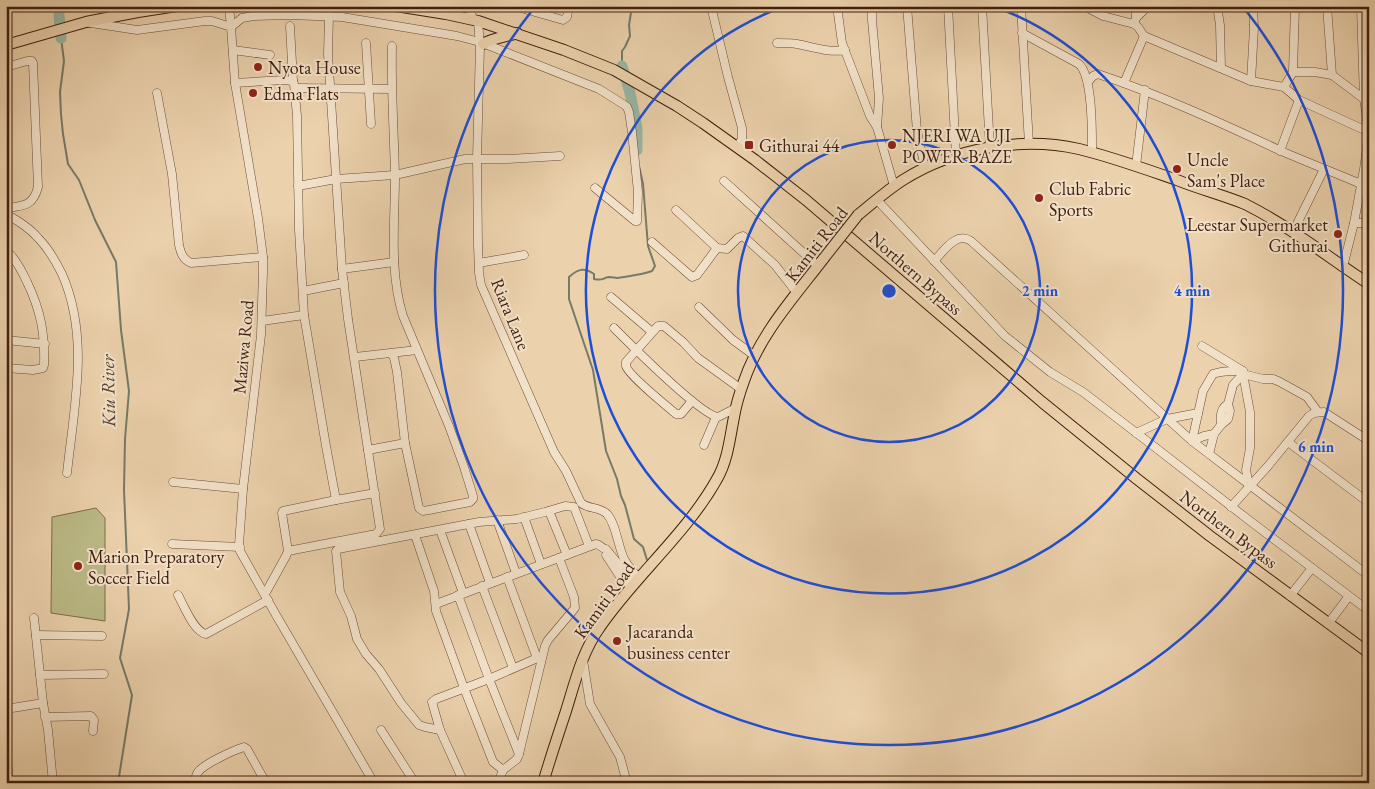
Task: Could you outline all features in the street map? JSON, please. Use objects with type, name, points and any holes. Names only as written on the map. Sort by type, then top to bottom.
[{"type":"main road","points":[[6,45],[86,22],[177,6]]},
{"type":"main road","name":"Northern Bypass","points":[[396,6],[475,20],[517,33],[614,70],[696,118],[806,200],[1042,402],[1210,536],[1369,653]]},
{"type":"main road","points":[[481,43],[517,33]]},
{"type":"main road","name":"Kamiti Road","points":[[543,783],[583,658],[599,628],[635,582],[682,528],[710,492],[719,477],[724,464],[741,389],[755,356],[772,326],[858,215],[894,186],[925,168],[956,156],[990,148],[1028,144],[1061,146],[1092,152],[1245,204],[1293,232],[1369,284]]},
{"type":"street","name":"Maziwa Road","points":[[228,6],[235,83],[263,257],[262,322],[243,489],[240,547],[242,556],[374,783]]},
{"type":"street","points":[[460,17],[467,6]]},
{"type":"street","name":"Riara Lane","points":[[467,6],[475,20],[481,43],[477,158],[479,263],[482,285],[549,443],[566,471],[581,503],[605,512],[608,515],[635,582]]},
{"type":"street","points":[[514,6],[563,20],[567,17],[569,6]]},
{"type":"street","points":[[711,6],[743,133],[737,147]]},
{"type":"street","points":[[837,6],[840,32],[845,50],[870,116],[877,127],[894,186]]},
{"type":"street","points":[[872,6],[879,98],[877,127]]},
{"type":"street","points":[[907,6],[917,132],[925,168]]},
{"type":"street","points":[[948,6],[956,156]]},
{"type":"street","points":[[982,6],[990,148]]},
{"type":"street","points":[[1021,6],[1028,144]]},
{"type":"street","points":[[1084,6],[1094,9],[1109,18],[1135,21]]},
{"type":"street","points":[[1135,6],[1135,21],[1144,36],[1251,81],[1284,87],[1299,100],[1368,132]]},
{"type":"street","points":[[1135,21],[1148,6]]},
{"type":"street","points":[[1217,6],[1220,24],[1221,68]]},
{"type":"street","points":[[1251,81],[1254,28],[1253,6]]},
{"type":"street","points":[[1284,87],[1294,72],[1294,6]]},
{"type":"street","points":[[1327,6],[1332,75]]},
{"type":"street","points":[[1343,267],[1361,184],[1366,170],[1369,124],[1364,100],[1366,91],[1361,6]]},
{"type":"street","points":[[86,22],[137,30],[205,21],[212,21],[231,27],[242,18],[253,16],[289,14],[329,16],[457,36],[481,43],[599,88],[627,107],[632,132],[638,192],[637,220],[634,221],[595,188]]},
{"type":"street","points":[[288,551],[376,534],[380,529],[342,269],[328,54],[329,16]]},
{"type":"street","points":[[290,26],[296,116],[304,315],[336,500]]},
{"type":"street","points":[[1022,33],[1081,65],[1083,68],[1088,82],[1092,152]]},
{"type":"street","points":[[1124,83],[1144,36]]},
{"type":"street","points":[[777,43],[796,44],[828,51],[838,52],[845,50]]},
{"type":"street","points":[[366,44],[371,124]]},
{"type":"street","points":[[391,353],[397,372],[405,443],[420,510],[429,510],[472,501],[473,496],[449,426],[416,350],[400,306],[394,262],[392,46]]},
{"type":"street","points":[[233,50],[270,54]]},
{"type":"street","points":[[6,67],[27,61],[32,61],[33,63],[38,187],[32,201],[27,204],[6,208]]},
{"type":"street","points":[[1294,72],[1315,72],[1332,75],[1364,100]]},
{"type":"street","points":[[1088,82],[1093,76],[1098,74],[1145,90],[1218,121],[1280,151],[1361,184]]},
{"type":"street","points":[[235,83],[284,80],[294,84],[330,88],[391,89]]},
{"type":"street","points":[[1136,166],[1145,90]]},
{"type":"street","points":[[157,93],[172,174],[180,245],[184,259],[191,263],[263,257]]},
{"type":"street","points":[[1280,151],[1299,100]]},
{"type":"street","points":[[298,186],[336,179],[394,175],[465,159],[560,156]]},
{"type":"street","points":[[1293,232],[1324,169]]},
{"type":"street","points":[[724,181],[818,266]]},
{"type":"street","points":[[877,200],[1005,336],[1050,372],[1083,392],[1231,507],[1366,608],[1369,599]]},
{"type":"street","points":[[676,210],[718,248],[727,250],[738,238],[743,236],[775,265],[797,293]]},
{"type":"street","points":[[6,214],[21,222],[40,239],[54,259],[65,283],[76,320],[78,368],[67,473]]},
{"type":"street","points":[[1354,223],[1369,223]]},
{"type":"street","points":[[934,261],[960,237],[971,241],[1192,442],[1369,576]]},
{"type":"street","points":[[652,242],[692,277],[697,275],[718,248]]},
{"type":"street","points":[[6,250],[18,264],[35,299],[42,322],[45,344],[43,368],[34,370],[6,368]]},
{"type":"street","points":[[479,263],[524,256]]},
{"type":"street","points":[[342,269],[394,262]]},
{"type":"street","points":[[303,291],[344,284]]},
{"type":"street","points":[[611,297],[652,332]]},
{"type":"street","points":[[699,308],[732,340],[755,356]]},
{"type":"street","points":[[262,322],[304,315]]},
{"type":"street","points":[[692,400],[681,414],[678,415],[642,384],[626,365],[626,362],[658,326],[664,326],[698,358],[741,389]]},
{"type":"street","points":[[614,328],[692,400],[716,417],[736,408]]},
{"type":"street","points":[[6,340],[45,344]]},
{"type":"street","points":[[1202,346],[1243,373],[1250,412],[1250,448],[1246,470],[1249,486]]},
{"type":"street","points":[[355,357],[416,350]]},
{"type":"street","points":[[1192,442],[1203,391],[1213,374],[1222,372],[1243,373],[1263,379],[1273,379],[1307,397],[1318,412]]},
{"type":"street","points":[[1209,454],[1214,434],[1228,419],[1230,411],[1228,404],[1233,385],[1243,373]]},
{"type":"street","points":[[1231,507],[1309,416],[1318,412],[1324,412],[1369,440]]},
{"type":"street","points":[[1136,432],[1167,419],[1198,413]]},
{"type":"street","points":[[704,444],[716,417]]},
{"type":"street","points":[[1192,442],[1204,436],[1214,434]]},
{"type":"street","points":[[1288,442],[1369,503]]},
{"type":"street","points":[[368,450],[405,443]]},
{"type":"street","points":[[172,482],[243,489]]},
{"type":"street","points":[[178,596],[198,630],[206,634],[266,597],[288,551],[283,511],[375,493]]},
{"type":"street","points":[[440,730],[419,724],[401,703],[357,639],[352,616],[340,588],[336,551],[338,549],[489,520],[524,518],[565,506],[574,507],[589,546]]},
{"type":"street","points":[[498,783],[503,770],[517,759],[519,754],[540,657],[548,640],[575,608],[574,597],[549,511]]},
{"type":"street","points":[[524,518],[541,564]]},
{"type":"street","points":[[497,520],[516,574]]},
{"type":"street","points":[[469,524],[513,668]]},
{"type":"street","points":[[440,530],[489,679],[519,754]]},
{"type":"street","points":[[414,535],[432,581],[436,611],[492,762],[503,770]]},
{"type":"street","points":[[172,544],[240,547]]},
{"type":"street","points":[[436,604],[598,544],[606,549],[635,582]]},
{"type":"street","points":[[1290,596],[1312,568]]},
{"type":"street","points":[[507,577],[540,657]]},
{"type":"street","points":[[1328,624],[1349,596]]},
{"type":"street","points":[[34,618],[53,783]]},
{"type":"street","points":[[36,635],[102,636]]},
{"type":"street","points":[[464,783],[440,730],[432,702],[540,657]]},
{"type":"street","points":[[583,658],[590,704],[620,757],[627,783]]},
{"type":"street","points":[[40,675],[104,674]]},
{"type":"street","points":[[6,709],[43,703]]},
{"type":"street","points":[[45,717],[91,716],[94,720],[93,731]]},
{"type":"street","points":[[381,730],[415,783]]},
{"type":"street","points":[[194,783],[196,775],[202,768],[244,747],[247,749],[266,783]]},
{"type":"street","points":[[6,749],[9,783]]},
{"type":"shaded area","name":"Marion Preparatory Soccer Field","points":[[96,508],[105,518],[105,621],[51,613],[52,517]]},
{"type":"waterway","name":"Kiu River","points":[[59,15],[60,6]]},
{"type":"waterway","points":[[622,66],[622,51],[630,36],[629,25],[632,6]]},
{"type":"waterway","name":"Kiu River","points":[[59,15],[61,38]]},
{"type":"waterway","name":"Kiu River","points":[[61,38],[64,61],[60,92],[61,114],[68,164],[79,180],[95,220],[116,262],[121,330],[129,391],[125,439],[124,490],[129,609],[120,658],[132,695],[118,783]]},
{"type":"waterway","points":[[622,66],[637,128],[637,150]]},
{"type":"waterway","points":[[639,166],[643,184],[648,246],[655,266],[652,271],[644,274],[617,278],[609,277],[600,280],[594,279],[594,274],[587,270],[575,272],[569,277],[569,299],[593,370],[606,451],[617,479],[634,539],[643,547],[647,560]]},
{"type":"place","name":"Nyota House","points":[[258,67]]},
{"type":"place","name":"Edma Flats","points":[[253,93]]},
{"type":"place","name":"Githurai 44","points":[[749,145]]},
{"type":"place","name":"NJERI WA UJI POWER BAZE","points":[[892,145]]},
{"type":"place","name":"Uncle Sam's Place","points":[[1177,169]]},
{"type":"place","name":"Club Fabric Sports","points":[[1039,198]]},
{"type":"place","name":"Leestar Supermarket Githurai","points":[[1338,234]]},
{"type":"place","name":"Marion Preparatory Soccer Field","points":[[78,566]]},
{"type":"place","name":"Jacaranda business center","points":[[617,641]]}]
